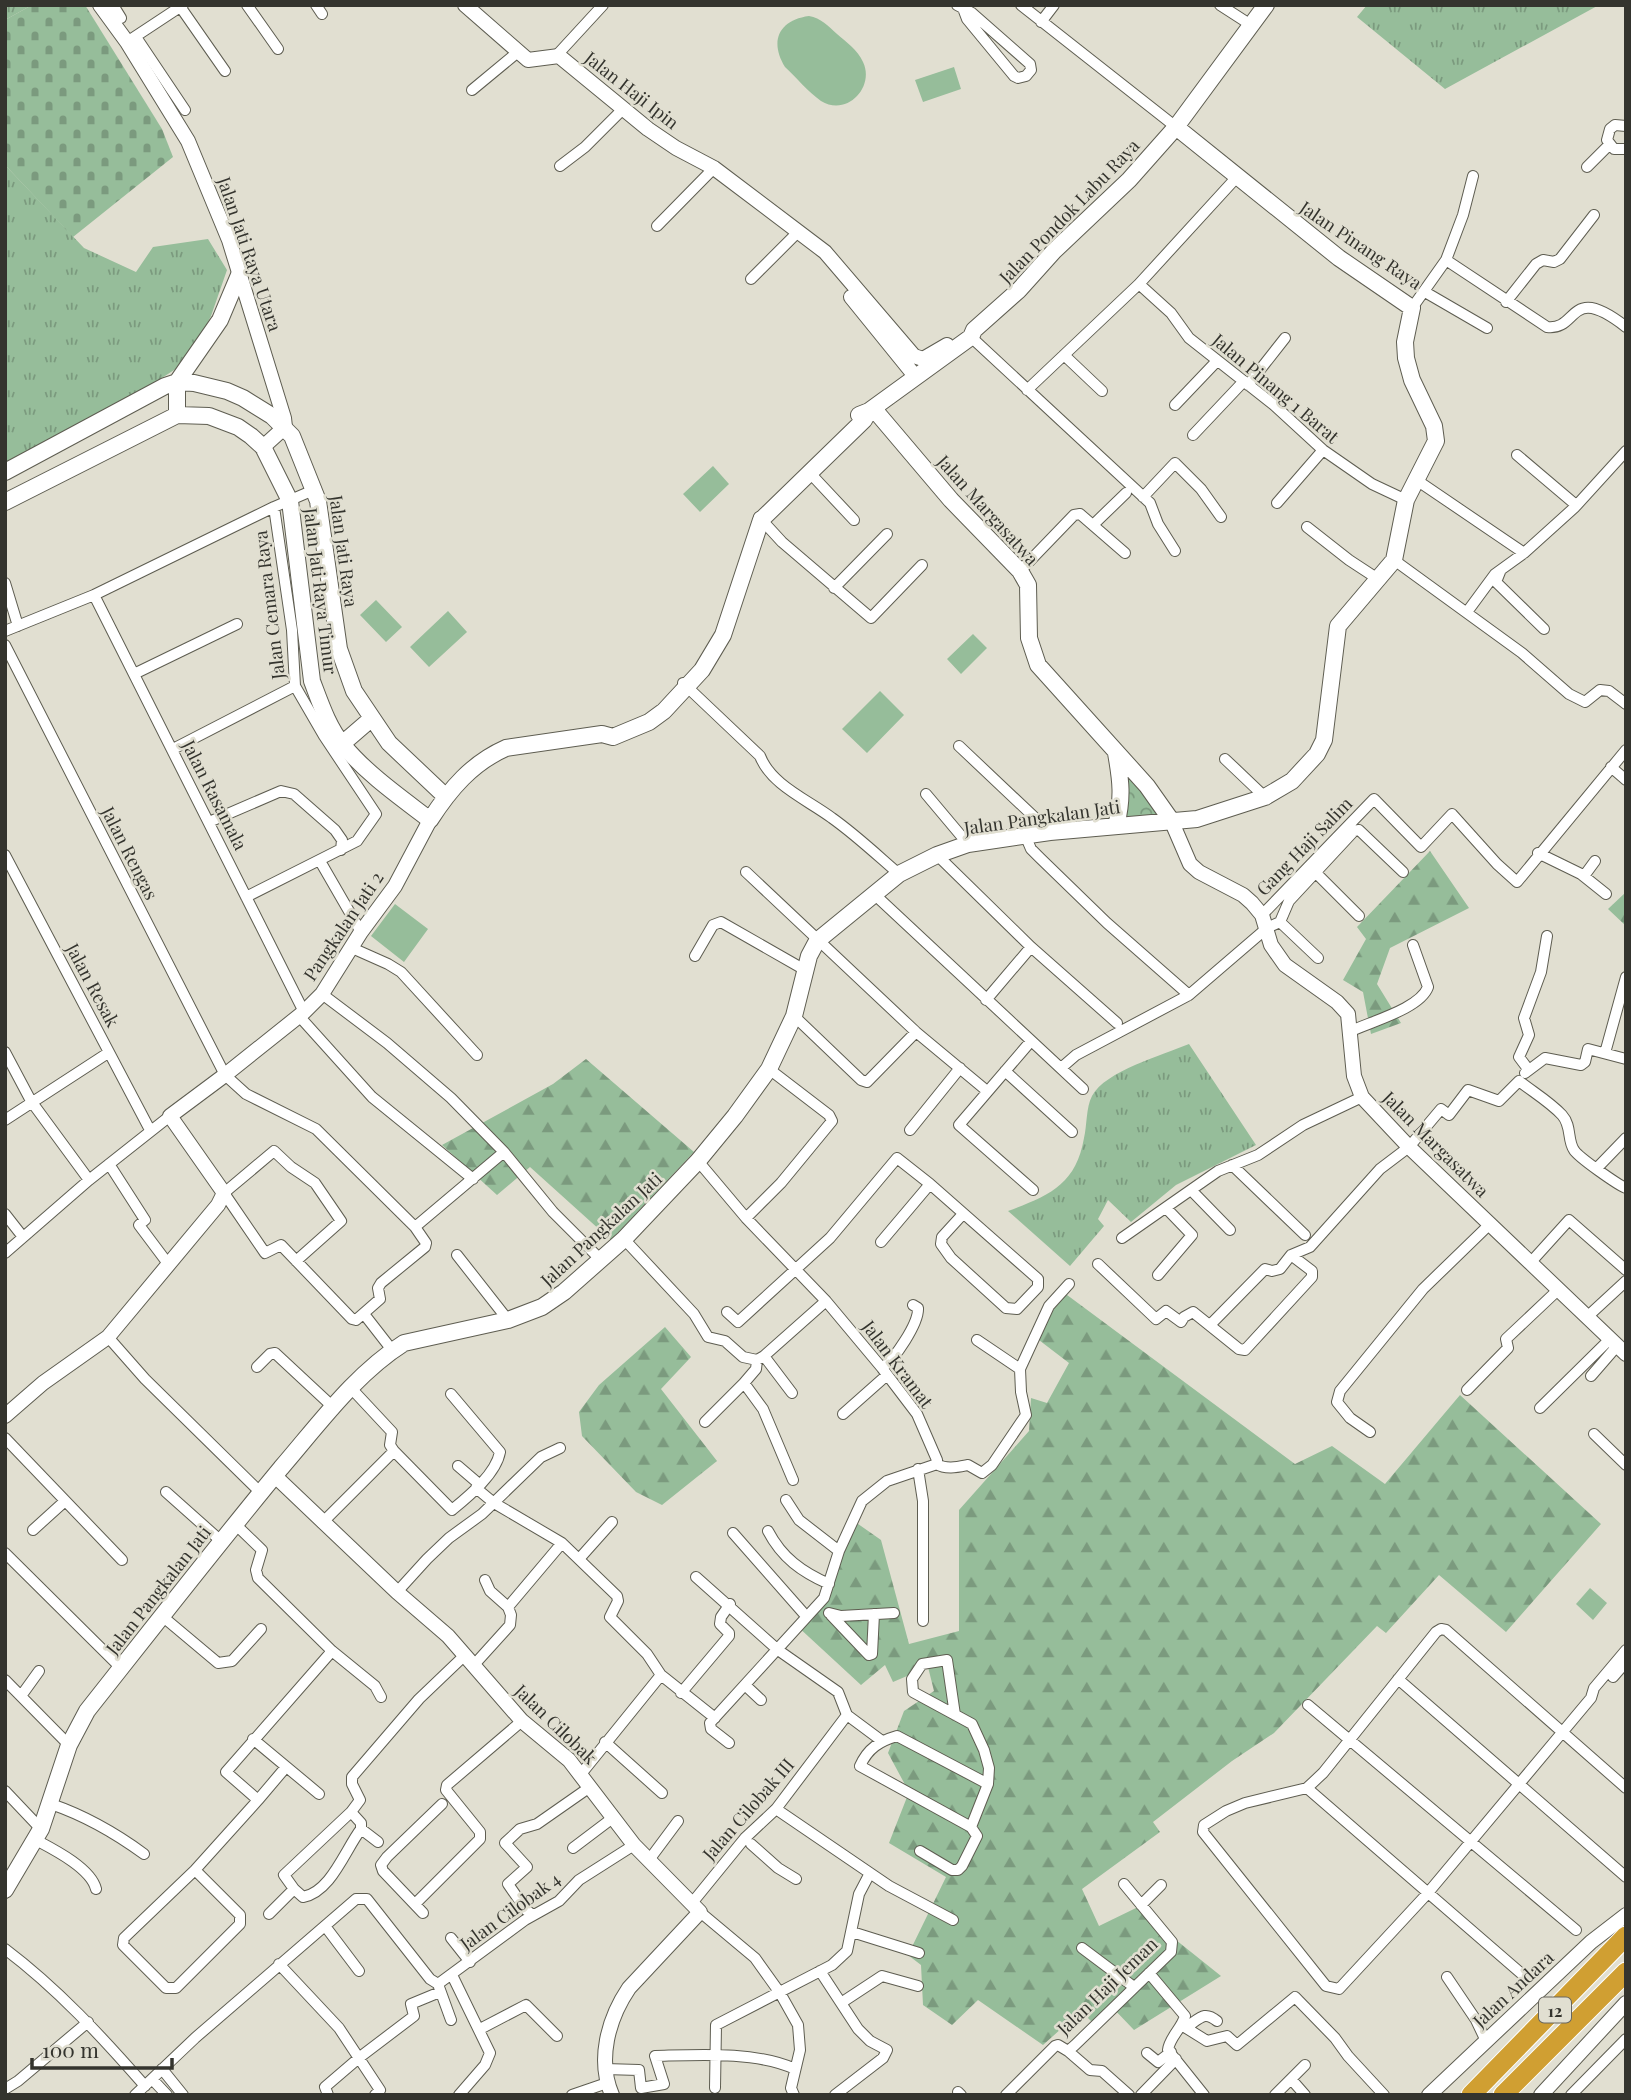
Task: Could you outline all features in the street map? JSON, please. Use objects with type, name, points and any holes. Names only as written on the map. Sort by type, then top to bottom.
[{"type":"highway","name":"12","points":[[1469,2095],[1491,2076],[1622,1940]]},
{"type":"highway","name":"12","points":[[1503,2095],[1626,1972]]},
{"type":"main road","name":"Jalan Pondok Labu Raya","points":[[430,820],[445,796],[474,767],[492,754],[506,748],[602,734],[613,737],[649,722],[664,711],[717,630],[759,517],[862,418],[972,333],[1019,290],[1054,251],[1177,134],[1266,5]]},
{"type":"main road","name":"Jalan Pinang Raya","points":[[1177,134],[1339,258],[1412,308]]},
{"type":"main road","points":[[5,502],[177,415],[177,382],[220,320],[239,275]]},
{"type":"main road","points":[[1394,560],[1406,500],[1436,441],[1434,426],[1412,380],[1406,358],[1405,342],[1412,308]]},
{"type":"main road","points":[[5,472],[177,382]]},
{"type":"main road","name":"Jalan Jati Raya","points":[[177,382],[211,387],[243,398],[265,411],[292,436],[316,489],[339,649],[354,691],[388,743],[445,796]]},
{"type":"main road","name":"Jalan Jati Raya Timur","points":[[177,415],[201,415],[224,420],[263,447],[290,501],[312,681],[321,707],[342,744],[388,789],[430,820]]},
{"type":"main road","name":"Jalan Margasatwa","points":[[862,418],[951,499],[1020,571],[1028,585],[1029,638],[1038,665],[1147,786],[1171,820]]},
{"type":"main road","name":"Jalan Pangkalan Jati","points":[[5,1891],[38,1835],[51,1804],[69,1745],[87,1711],[221,1541],[351,1387],[392,1350],[415,1339],[508,1320],[551,1302],[624,1238],[698,1161],[769,1069],[794,1016],[802,992],[805,970],[820,943],[879,900],[899,874],[968,844],[1027,841],[1050,831],[1197,819],[1265,797],[1292,781],[1317,754],[1324,740],[1338,626],[1394,560]]},
{"type":"main road","points":[[342,744],[372,719]]},
{"type":"main road","points":[[1115,750],[1122,783],[1116,826]]},
{"type":"street","name":"Jalan Jati Raya Utara","points":[[100,5],[131,39],[188,141],[229,240],[285,427]]},
{"type":"street","points":[[113,5],[121,18]]},
{"type":"street","points":[[247,5],[278,49]]},
{"type":"street","points":[[465,5],[518,52],[472,90]]},
{"type":"street","points":[[557,55],[603,5]]},
{"type":"street","points":[[1021,5],[1177,134]]},
{"type":"street","points":[[1041,22],[1054,5]]},
{"type":"street","points":[[1220,5],[1251,25]]},
{"type":"street","points":[[185,110],[131,39],[181,6],[225,71]]},
{"type":"street","points":[[963,7],[1030,64],[1031,70],[1026,76],[1014,76],[967,19],[963,7]]},
{"type":"street","name":"Jalan Haji Ipin","points":[[518,52],[531,61],[557,55],[664,141],[714,168],[798,232],[811,243],[819,258],[872,316],[914,356],[923,359],[967,332],[972,333]]},
{"type":"street","points":[[560,166],[585,148],[623,109]]},
{"type":"street","points":[[1626,126],[1615,125],[1610,129],[1607,140],[1609,145],[1619,151],[1626,149]]},
{"type":"street","points":[[1587,167],[1609,145]]},
{"type":"street","points":[[657,226],[714,168]]},
{"type":"street","points":[[1446,260],[1463,215],[1473,176]]},
{"type":"street","points":[[1027,390],[1139,284],[1237,178]]},
{"type":"street","points":[[1506,302],[1536,264],[1543,260],[1554,262],[1560,259],[1594,215]]},
{"type":"street","points":[[751,279],[798,232]]},
{"type":"street","name":"Jalan Pinang Raya","points":[[1412,308],[1446,260],[1547,327],[1561,326],[1575,311],[1587,307],[1598,309],[1626,327]]},
{"type":"street","name":"Jalan Pinang 1 Barat","points":[[1139,284],[1171,313],[1189,338],[1323,450],[1372,484],[1406,500]]},
{"type":"street","points":[[1424,292],[1488,327]]},
{"type":"street","name":"Jalan Haji Ipin","points":[[872,316],[915,376]]},
{"type":"street","points":[[972,333],[1027,390],[1150,503],[1158,524],[1175,551]]},
{"type":"street","points":[[1193,435],[1246,383],[1285,338]]},
{"type":"street","points":[[1064,355],[1102,391]]},
{"type":"street","points":[[1175,405],[1216,362]]},
{"type":"street","points":[[263,447],[285,427]]},
{"type":"street","points":[[1277,503],[1323,450]]},
{"type":"street","points":[[1467,612],[1495,574],[1524,553],[1576,505],[1626,451]]},
{"type":"street","points":[[1517,455],[1576,505]]},
{"type":"street","points":[[1143,497],[1175,463],[1201,489],[1221,517]]},
{"type":"street","points":[[803,474],[854,520]]},
{"type":"street","points":[[1415,479],[1524,553]]},
{"type":"street","name":"Jalan Cemara Raya","points":[[247,897],[357,841],[376,814],[324,736],[295,686],[292,629],[274,507],[316,489]]},
{"type":"street","points":[[1094,524],[1126,494]]},
{"type":"street","points":[[5,631],[94,595],[274,507]]},
{"type":"street","points":[[1020,571],[1074,515],[1080,514],[1094,524],[1125,553]]},
{"type":"street","points":[[759,517],[782,542],[871,618],[922,565]]},
{"type":"street","points":[[1307,527],[1378,579]]},
{"type":"street","points":[[834,588],[887,534]]},
{"type":"street","points":[[1394,560],[1522,653],[1578,700],[1585,702],[1600,690],[1609,691],[1626,704]]},
{"type":"street","points":[[1501,570],[1496,582],[1544,629]]},
{"type":"street","points":[[5,583],[18,625]]},
{"type":"street","name":"Jalan Rasamala","points":[[94,595],[247,897],[301,1014],[302,1022],[372,1097],[473,1179]]},
{"type":"street","points":[[134,674],[237,624]]},
{"type":"street","name":"Jalan Rengas","points":[[5,645],[225,1075]]},
{"type":"street","points":[[684,684],[760,756],[767,771],[831,817],[899,874]]},
{"type":"street","points":[[173,749],[295,686]]},
{"type":"street","points":[[959,746],[1050,831]]},
{"type":"street","points":[[1606,894],[1538,853],[1626,750]]},
{"type":"street","points":[[1225,759],[1265,797]]},
{"type":"street","points":[[1611,766],[1626,780]]},
{"type":"street","points":[[209,822],[281,791],[294,794],[335,830],[342,840],[341,850]]},
{"type":"street","points":[[926,794],[968,844]]},
{"type":"street","name":"Gang Haji Salim","points":[[1269,922],[1374,799],[1422,847],[1452,814],[1517,882],[1538,853]]},
{"type":"street","name":"Pangkalan Jati 2","points":[[170,1116],[225,1075],[322,994],[361,932],[395,886],[430,820]]},
{"type":"street","name":"Jalan Margasatwa","points":[[1171,820],[1190,864],[1199,872],[1243,895],[1269,922],[1271,945],[1285,965],[1337,1002],[1348,1014],[1354,1076],[1362,1097],[1409,1147],[1618,1347]]},
{"type":"street","points":[[1061,1068],[1076,1055],[1189,995],[1269,922],[1354,831],[1359,830],[1403,872]]},
{"type":"street","points":[[1027,841],[1107,923],[1189,995]]},
{"type":"street","name":"Jalan Resak","points":[[5,855],[150,1129]]},
{"type":"street","points":[[940,858],[1031,947],[1117,1023]]},
{"type":"street","points":[[320,861],[361,932]]},
{"type":"street","points":[[1580,877],[1595,861]]},
{"type":"street","points":[[746,872],[916,1032],[987,1091]]},
{"type":"street","points":[[1315,872],[1359,916]]},
{"type":"street","points":[[879,900],[1083,1089]]},
{"type":"street","points":[[695,956],[713,925],[721,922],[805,970]]},
{"type":"street","points":[[1269,922],[1318,958]]},
{"type":"street","points":[[1528,1069],[1519,1057],[1529,1035],[1524,1018],[1541,972],[1547,936]]},
{"type":"street","points":[[1349,1032],[1399,1011],[1426,993],[1428,987],[1413,945]]},
{"type":"street","points":[[986,1000],[1031,947]]},
{"type":"street","points":[[352,948],[401,972],[477,1055]]},
{"type":"street","points":[[1605,1053],[1626,977]]},
{"type":"street","points":[[322,994],[387,1043],[451,1098],[504,1153],[553,1212],[600,1259]]},
{"type":"street","points":[[794,1016],[861,1080],[867,1082],[916,1032]]},
{"type":"street","points":[[1031,1041],[960,1123],[960,1127],[1032,1190]]},
{"type":"street","points":[[1210,1325],[1265,1269],[1280,1269],[1291,1255],[1310,1247],[1380,1169],[1409,1147],[1441,1109],[1449,1115],[1468,1090],[1499,1101],[1528,1069],[1545,1058],[1581,1065],[1585,1062],[1588,1049],[1626,1059]]},
{"type":"street","points":[[5,1052],[31,1101],[89,1180]]},
{"type":"street","points":[[5,1120],[108,1053]]},
{"type":"street","points":[[910,1130],[960,1068]]},
{"type":"street","points":[[746,1218],[781,1183],[832,1121],[829,1115],[769,1069]]},
{"type":"street","points":[[1005,1071],[1072,1132]]},
{"type":"street","points":[[5,1253],[150,1129],[170,1116],[265,1253],[281,1245],[352,1319],[356,1320],[364,1314],[381,1297],[378,1288],[381,1283],[425,1247],[426,1243],[415,1227],[316,1129],[246,1094],[225,1075]]},
{"type":"street","points":[[1519,1081],[1562,1116],[1569,1127],[1572,1149],[1587,1164],[1626,1188]]},
{"type":"street","points":[[1122,1238],[1167,1209],[1217,1171],[1258,1155],[1303,1125],[1362,1097]]},
{"type":"street","points":[[1597,1168],[1626,1138]]},
{"type":"street","points":[[5,1416],[43,1383],[108,1337],[218,1205],[224,1194],[274,1151],[291,1167],[315,1183],[341,1221],[296,1261]]},
{"type":"street","points":[[415,1227],[504,1153]]},
{"type":"street","points":[[727,1312],[738,1322],[831,1238],[897,1158],[930,1184],[963,1213],[1038,1279],[1038,1287],[1017,1309],[1006,1308],[951,1258],[941,1244],[942,1237],[963,1213]]},
{"type":"street","name":"Jalan Kramat","points":[[698,1161],[885,1371],[917,1414],[937,1464]]},
{"type":"street","points":[[109,1164],[145,1220],[139,1225],[169,1265]]},
{"type":"street","points":[[1231,1165],[1305,1236]]},
{"type":"street","points":[[881,1242],[930,1184]]},
{"type":"street","points":[[1191,1190],[1230,1230]]},
{"type":"street","points":[[1158,1275],[1192,1235],[1167,1209]]},
{"type":"street","points":[[5,1214],[23,1237]]},
{"type":"street","points":[[1531,1262],[1569,1220],[1626,1270]]},
{"type":"street","points":[[1370,1432],[1350,1418],[1338,1402],[1340,1391],[1423,1289],[1490,1224]]},
{"type":"street","points":[[624,1238],[694,1314],[708,1336],[725,1341],[743,1357],[760,1358],[792,1393]]},
{"type":"street","points":[[457,1255],[508,1320]]},
{"type":"street","points":[[1098,1264],[1156,1319],[1166,1311],[1181,1322],[1193,1312],[1239,1349],[1245,1350],[1312,1277],[1312,1271],[1291,1255]]},
{"type":"street","points":[[1587,1317],[1626,1281]]},
{"type":"street","points":[[729,1743],[711,1729],[710,1723],[824,1598],[839,1551],[862,1501],[887,1481],[918,1469],[937,1464],[953,1468],[968,1465],[982,1473],[992,1465],[1026,1415],[1020,1369],[1049,1306],[1069,1284]]},
{"type":"street","points":[[1467,1390],[1508,1348],[1506,1339],[1559,1289]]},
{"type":"street","points":[[705,1422],[756,1369],[760,1358],[825,1301]]},
{"type":"street","points":[[843,1414],[885,1371],[919,1317],[918,1308],[914,1305]]},
{"type":"street","points":[[364,1314],[392,1350]]},
{"type":"street","points":[[108,1337],[145,1379],[261,1493]]},
{"type":"street","points":[[977,1340],[1020,1369]]},
{"type":"street","points":[[1591,1376],[1618,1347]]},
{"type":"street","points":[[1540,1408],[1618,1347]]},
{"type":"street","points":[[257,1367],[270,1353],[275,1353],[332,1407]]},
{"type":"street","points":[[744,1382],[768,1419],[793,1480]]},
{"type":"street","points":[[351,1387],[392,1432],[390,1445],[394,1451],[451,1509],[477,1486],[500,1457],[500,1452],[451,1394]]},
{"type":"street","points":[[1594,1434],[1626,1465]]},
{"type":"street","points":[[5,1438],[122,1559]]},
{"type":"street","points":[[397,1592],[427,1559],[494,1503],[541,1457],[561,1448]]},
{"type":"street","points":[[322,1523],[394,1451]]},
{"type":"street","points":[[458,1466],[494,1503],[562,1544],[617,1596],[618,1601],[610,1617],[648,1654],[661,1675],[715,1718]]},
{"type":"street","points":[[918,1469],[923,1501],[923,1620]]},
{"type":"street","name":"Jalan Cilobak","points":[[275,1476],[322,1523],[448,1636],[515,1720],[559,1751],[581,1774],[634,1845],[696,1908],[755,1958],[780,1993],[798,2025],[800,2050],[791,2088],[794,2095]]},
{"type":"street","points":[[166,1492],[221,1541]]},
{"type":"street","points":[[786,1500],[799,1520],[839,1551]]},
{"type":"street","points":[[33,1530],[65,1501]]},
{"type":"street","points":[[579,1559],[612,1522]]},
{"type":"street","points":[[235,1524],[262,1550],[256,1570],[258,1578],[332,1651],[375,1686],[381,1697]]},
{"type":"street","points":[[768,1531],[777,1547],[797,1567],[829,1584]]},
{"type":"street","points":[[733,1533],[806,1616]]},
{"type":"street","points":[[508,1607],[562,1544]]},
{"type":"street","points":[[5,1553],[121,1668]]},
{"type":"street","points":[[696,1577],[730,1604],[778,1650],[838,1692],[847,1715],[882,1741]]},
{"type":"street","points":[[351,1812],[360,1823],[361,1829],[341,1864],[313,1895],[303,1897],[284,1875],[351,1812],[360,1800],[352,1784],[352,1777],[419,1699],[510,1625],[508,1607],[490,1591],[485,1580]]},
{"type":"street","points":[[681,1693],[729,1636],[720,1624],[721,1617],[730,1604]]},
{"type":"street","points":[[819,1604],[869,1655],[872,1654],[874,1614]]},
{"type":"street","points":[[831,1615],[894,1613]]},
{"type":"street","points":[[160,1619],[218,1663],[232,1661],[261,1629]]},
{"type":"street","points":[[160,1619],[195,1652]]},
{"type":"street","points":[[1625,1657],[1600,1693],[1591,1698],[1562,1732],[1427,1894],[1339,1989],[1326,1986],[1203,1832],[1204,1825],[1226,1811],[1245,1803],[1307,1788],[1323,1773],[1441,1629],[1446,1630],[1562,1732],[1626,1788]]},
{"type":"street","points":[[258,1800],[226,1772],[332,1651]]},
{"type":"street","points":[[955,1715],[947,1660],[922,1664],[912,1679],[913,1692],[955,1715],[972,1724],[984,1749],[989,1768],[988,1784],[971,1827]]},
{"type":"street","points":[[21,1696],[39,1671]]},
{"type":"street","points":[[581,1774],[661,1675]]},
{"type":"street","points":[[1398,1679],[1626,1877]]},
{"type":"street","points":[[5,1680],[69,1745]]},
{"type":"street","points":[[745,1685],[761,1700]]},
{"type":"street","points":[[1308,1705],[1576,1930]]},
{"type":"street","name":"Jalan Cilobak III","points":[[696,1908],[747,1841],[776,1810],[847,1715]]},
{"type":"street","points":[[448,1802],[387,1857],[382,1865],[383,1871],[419,1909],[480,1839],[480,1832],[448,1802],[447,1785],[515,1720]]},
{"type":"street","points":[[920,1851],[952,1870],[958,1870],[977,1836],[971,1827],[860,1766],[864,1758],[882,1741],[898,1736],[988,1784]]},
{"type":"street","points":[[253,1740],[319,1794]]},
{"type":"street","points":[[605,1742],[662,1793]]},
{"type":"street","points":[[195,1870],[240,1915],[241,1920],[176,1988],[166,1988],[123,1945],[124,1938],[195,1870],[286,1767]]},
{"type":"street","points":[[533,1915],[526,1910],[508,1884],[527,1867],[505,1843],[520,1829],[537,1824],[590,1787]]},
{"type":"street","points":[[1307,1788],[1523,1975]]},
{"type":"street","points":[[5,1791],[38,1835],[81,1869],[96,1889]]},
{"type":"street","points":[[51,1804],[84,1816],[116,1833],[144,1854]]},
{"type":"street","points":[[776,1810],[870,1872],[953,1920]]},
{"type":"street","points":[[573,1848],[614,1817]]},
{"type":"street","points":[[649,1860],[678,1821]]},
{"type":"street","points":[[361,1829],[378,1842]]},
{"type":"street","points":[[747,1841],[778,1868],[796,1879]]},
{"type":"street","name":"Jalan Cilobak 4","points":[[360,2057],[414,2016],[411,2004],[439,1988],[452,1975],[533,1915],[559,1901],[579,1880],[634,1845]]},
{"type":"street","points":[[715,2088],[716,2025],[832,1965],[848,1951],[859,1894],[870,1872]]},
{"type":"street","name":"Jalan Haji Jeman","points":[[1006,2095],[1055,2046],[1068,2051],[1171,1952],[1173,1945],[1124,1884]]},
{"type":"street","points":[[1141,1905],[1161,1885]]},
{"type":"street","points":[[269,1914],[294,1889]]},
{"type":"street","points":[[135,2095],[279,1964],[356,1899],[367,1899],[439,1988],[451,2020]]},
{"type":"street","points":[[608,2082],[605,2049],[619,2002],[696,1908]]},
{"type":"street","name":"Jalan Andara","points":[[1429,2095],[1591,1942],[1626,1914]]},
{"type":"street","points":[[325,1926],[359,1971]]},
{"type":"street","points":[[852,1932],[914,1952]]},
{"type":"street","points":[[451,1938],[470,1962]]},
{"type":"street","points":[[1082,1948],[1134,1987]]},
{"type":"street","points":[[5,1949],[28,1966],[149,2082],[167,2095]]},
{"type":"street","points":[[279,1964],[339,2028],[380,2090],[375,2095]]},
{"type":"street","points":[[820,1971],[859,2029],[870,2041],[887,2050],[835,2095]]},
{"type":"street","points":[[1149,1973],[1185,2016],[1183,2024],[1169,2043],[1168,2050],[1203,2095]]},
{"type":"street","points":[[452,1975],[490,2053],[485,2065],[459,2095]]},
{"type":"street","points":[[841,2003],[882,1976],[918,1986]]},
{"type":"street","points":[[1447,1977],[1476,2020],[1486,2041]]},
{"type":"street","points":[[1183,2024],[1207,2041],[1227,2036],[1237,2045],[1294,1997],[1335,2038],[1384,2095]]},
{"type":"street","points":[[1541,2095],[1626,2003]]},
{"type":"street","points":[[480,2029],[526,2005],[557,2036]]},
{"type":"street","points":[[1183,2024],[1191,2024],[1205,2014],[1217,2021]]},
{"type":"street","points":[[5,2089],[88,2022]]},
{"type":"street","points":[[1571,2095],[1626,2039]]},
{"type":"street","points":[[1068,2051],[1090,2070],[1102,2071],[1129,2095]]},
{"type":"street","points":[[1147,2053],[1158,2062],[1173,2055]]},
{"type":"street","points":[[572,2095],[639,2070],[641,2088],[664,2084],[655,2056],[715,2054],[783,2064],[795,2069]]},
{"type":"street","points":[[1141,2095],[1173,2055]]},
{"type":"street","points":[[328,2095],[325,2087],[360,2057]]},
{"type":"street","points":[[1275,2095],[1305,2066]]},
{"type":"street","points":[[162,2069],[183,2095]]},
{"type":"street","points":[[1291,2080],[1305,2095]]},
{"type":"green space","points":[[5,5],[32,5],[5,20]]},
{"type":"green space","points":[[32,5],[85,5],[162,129],[173,157],[73,237],[5,165],[5,20]]},
{"type":"green space","points":[[1367,5],[1599,5],[1445,89],[1357,17]]},
{"type":"green space","points":[[809,16],[827,25],[855,50],[863,62],[866,72],[862,90],[849,102],[831,105],[821,101],[785,67],[780,58],[778,40],[784,27],[799,18]]},
{"type":"green space","points":[[954,67],[961,89],[923,102],[915,80]]},
{"type":"green space","points":[[5,165],[84,248],[136,272],[153,247],[208,239],[227,270],[211,316],[188,361],[151,385],[5,466]]},
{"type":"green space","points":[[713,466],[729,484],[700,512],[683,494]]},
{"type":"green space","points":[[376,600],[402,627],[386,642],[360,615]]},
{"type":"green space","points":[[448,611],[467,632],[429,667],[410,647]]},
{"type":"green space","points":[[973,634],[987,648],[961,674],[947,659]]},
{"type":"green space","points":[[880,691],[904,715],[867,753],[842,729]]},
{"type":"green space","points":[[1124,768],[1161,816],[1123,819]]},
{"type":"green space","points":[[1430,851],[1469,908],[1390,948],[1377,984],[1401,1023],[1371,1034],[1363,992],[1343,980],[1366,939],[1357,927]]},
{"type":"green space","points":[[1626,892],[1626,926],[1608,909]]},
{"type":"green space","points":[[395,904],[428,929],[404,962],[371,936]]},
{"type":"green space","points":[[1189,1044],[1256,1145],[1176,1185],[1131,1222],[1108,1200],[1098,1219],[1104,1226],[1070,1266],[1008,1211],[1048,1194],[1067,1178],[1080,1154],[1089,1106],[1099,1087],[1122,1071]]},
{"type":"green space","points":[[586,1059],[694,1152],[611,1240],[530,1167],[497,1195],[442,1145],[553,1084]]},
{"type":"green space","points":[[1059,1289],[1295,1464],[1332,1446],[1385,1484],[1460,1395],[1601,1524],[1506,1632],[1439,1575],[1386,1633],[1377,1626],[1274,1733],[1232,1761],[1153,1822],[1160,1832],[1082,1889],[1099,1926],[1136,1908],[1221,1976],[1134,2030],[1111,2006],[1093,2023],[1081,2011],[1043,2045],[978,2000],[952,2025],[923,2005],[921,1965],[908,1955],[946,1877],[889,1843],[909,1792],[888,1753],[904,1711],[934,1691],[928,1667],[893,1682],[885,1665],[861,1685],[796,1625],[824,1593],[851,1519],[881,1540],[909,1644],[959,1631],[959,1510],[1029,1431],[1031,1398],[1047,1403],[1069,1363],[1035,1337]]},
{"type":"green space","points":[[665,1327],[691,1357],[661,1389],[717,1461],[662,1505],[636,1492],[582,1436],[579,1412],[599,1385]]},
{"type":"green space","points":[[1590,1588],[1607,1603],[1593,1620],[1576,1604]]}]
